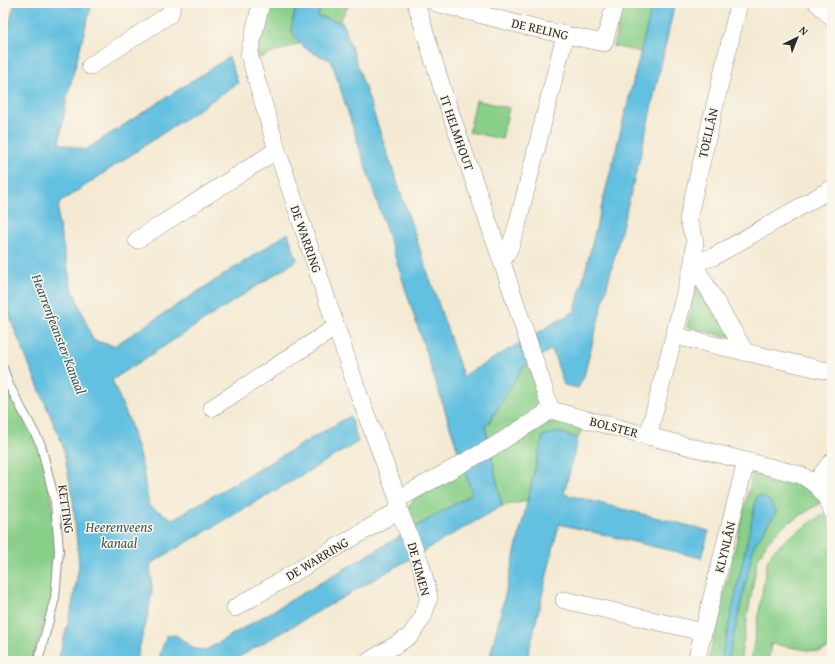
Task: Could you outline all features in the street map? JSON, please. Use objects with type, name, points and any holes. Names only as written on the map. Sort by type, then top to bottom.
[{"type":"street","points":[[90,66],[170,14],[173,3]]},
{"type":"street","name":"DE WARRING","points":[[235,608],[399,505],[359,395],[277,150],[249,54],[261,3]]},
{"type":"street","name":"IT HELMHOUT","points":[[416,3],[443,91],[551,410]]},
{"type":"street","name":"DE RELING","points":[[436,3],[565,35],[604,43],[614,3]]},
{"type":"street","name":"TOELLÂN","points":[[648,436],[694,263],[695,241],[688,219],[739,3]]},
{"type":"street","points":[[817,3],[832,17]]},
{"type":"street","points":[[502,262],[510,247],[517,226],[565,35]]},
{"type":"street","points":[[137,240],[277,150]]},
{"type":"street","points":[[746,353],[694,263],[713,257],[832,185]]},
{"type":"street","points":[[212,408],[336,327]]},
{"type":"street","points":[[675,336],[832,372]]},
{"type":"street","points":[[399,505],[458,466],[494,446],[551,410]]},
{"type":"street","name":"BOLSTER","points":[[551,410],[801,474],[815,483],[822,492],[832,511]]},
{"type":"street","name":"KLYNLÂN","points":[[696,661],[746,461]]},
{"type":"street","points":[[815,483],[832,462]]},
{"type":"street","name":"DE KIMEN","points":[[369,661],[410,636],[423,617],[429,597],[418,559],[399,505]]},
{"type":"street","points":[[564,600],[704,632]]},
{"type":"lane","name":"KETTING","points":[[3,368],[41,446],[55,502],[59,550],[55,598],[38,661]]},
{"type":"green space","points":[[268,3],[297,3],[291,29],[297,40],[301,43],[256,59]]},
{"type":"green space","points":[[321,3],[350,3],[339,22],[318,16]]},
{"type":"green space","points":[[625,3],[653,3],[641,52],[613,46]]},
{"type":"green space","points":[[476,100],[509,108],[502,139],[469,132]]},
{"type":"green space","points":[[696,285],[731,336],[723,336],[687,327]]},
{"type":"green space","points":[[3,363],[35,435],[49,480],[56,532],[53,601],[31,661],[3,661]]},
{"type":"green space","points":[[527,364],[547,407],[488,442],[485,425],[488,424],[523,367]]},
{"type":"green space","points":[[557,418],[583,426],[578,438],[558,432],[543,436],[527,501],[502,506],[491,454]]},
{"type":"green space","points":[[464,470],[472,494],[415,527],[408,507],[415,498]]},
{"type":"green space","points":[[753,471],[801,484],[817,493],[821,503],[783,526],[767,542],[757,561],[740,661],[728,661],[754,545],[776,512],[757,496],[721,661],[708,661]]},
{"type":"green space","points":[[825,513],[832,530],[832,647],[819,652],[771,644],[768,661],[751,661],[767,562],[773,551],[788,538]]},
{"type":"water","name":"Heerenveens kanaal","points":[[15,3],[92,3],[67,97],[59,143],[85,150],[229,57],[238,83],[59,203],[58,220],[71,285],[93,340],[114,346],[288,233],[297,260],[112,380],[130,423],[142,465],[149,506],[173,519],[350,416],[358,442],[150,564],[152,591],[148,614],[136,661],[58,661],[71,611],[79,566],[73,500],[63,446],[13,326],[3,292],[3,43]]},
{"type":"water","points":[[297,3],[321,3],[318,16],[343,23],[463,376],[575,311],[653,3],[675,3],[641,153],[584,376],[578,388],[564,385],[552,349],[523,367],[488,424],[485,425],[502,506],[232,661],[158,661],[166,636],[176,635],[194,649],[206,650],[472,494],[331,60],[317,55],[304,47],[297,40],[291,29]]},
{"type":"water","points":[[558,432],[578,438],[564,494],[709,531],[701,558],[559,524],[527,660],[532,661],[489,661],[543,436]]},
{"type":"water","points":[[757,496],[767,499],[776,512],[754,545],[728,661],[721,661]]},
{"type":"water label","name":"Hearrenfeanster Kanaal","points":[[59,334]]}]
